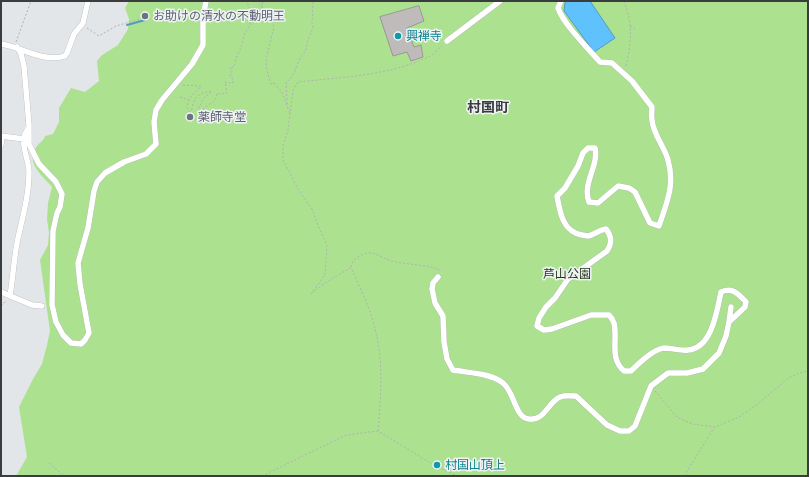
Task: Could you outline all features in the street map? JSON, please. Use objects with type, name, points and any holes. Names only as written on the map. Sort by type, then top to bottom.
[{"type":"street","points":[[1,44],[15,47],[40,56],[63,57],[67,53],[71,39],[82,24],[88,1]]},
{"type":"street","points":[[15,47],[23,61],[29,144],[39,164],[56,182],[62,194],[53,231],[52,305],[56,322],[63,335],[70,343],[81,344],[89,333],[80,284],[78,263],[88,228],[94,191],[97,182],[105,173],[124,162],[146,154],[156,144],[154,115],[162,100],[192,64],[203,44],[203,18],[206,1]]},
{"type":"street","points":[[447,41],[500,1]]},
{"type":"street","points":[[561,1],[558,8],[560,15],[584,44],[600,62],[612,63],[624,74],[652,107],[652,120],[668,159],[671,176],[671,189],[659,226],[650,223],[634,192],[629,188],[618,186],[598,203],[589,202],[587,196],[588,180],[596,156],[595,148],[588,148],[583,153],[578,166],[565,188],[557,196],[560,213],[571,231],[576,234],[588,236],[600,230],[606,229],[610,234],[611,245],[607,251],[568,279],[555,298],[546,307],[539,318],[537,326],[544,330],[552,329],[591,315],[609,315],[614,323],[616,359],[618,366],[624,371],[631,371],[641,360],[662,348],[688,350],[699,348],[707,339],[714,321],[721,292],[727,290],[735,292],[746,302],[745,307],[729,322]]},
{"type":"street","points":[[10,296],[28,184],[29,164],[23,144],[25,132],[29,128]]},
{"type":"street","points":[[1,145],[2,136],[24,140]]},
{"type":"street","points":[[438,277],[433,283],[432,289],[435,303],[443,316],[444,342],[447,359],[453,370],[486,376],[503,383],[512,393],[519,414],[524,419],[531,420],[538,417],[547,411],[555,400],[562,396],[576,396],[607,425],[620,431],[628,430],[634,426],[651,386],[668,373],[687,373],[703,369],[719,353],[726,336],[731,307]]},
{"type":"street","points":[[1,292],[32,305],[42,306]]},
{"type":"path","points":[[15,47],[31,1]]},
{"type":"path","points":[[190,117],[193,100],[200,94],[212,91],[202,100],[202,103],[199,106],[199,121],[207,123],[200,117],[206,114],[203,110],[204,108],[216,99],[217,93],[227,93],[225,82],[233,83],[232,77],[230,76],[232,72],[230,67],[234,67],[245,33],[250,25],[251,14],[247,1]]},
{"type":"path","points":[[258,1],[274,27],[266,59],[267,72],[271,84],[274,84],[273,82],[282,92],[290,114]]},
{"type":"path","points":[[262,9],[263,1]]},
{"type":"path","points":[[290,114],[287,104],[286,82],[290,80],[301,55],[306,51],[306,44],[311,36],[313,28],[313,1]]},
{"type":"path","points":[[624,1],[628,11],[630,26],[630,46],[624,74]]},
{"type":"path","points":[[82,24],[99,36],[116,26],[140,19]]},
{"type":"path","points":[[630,26],[634,29]]},
{"type":"path","points":[[351,268],[341,272],[335,278],[314,290],[311,294],[325,275],[328,245],[318,226],[312,209],[298,189],[283,160],[283,146],[288,130],[293,90],[298,82],[371,74],[406,65],[429,57],[447,41]]},
{"type":"path","points":[[182,85],[201,86],[193,93],[189,100],[187,108],[191,114]]},
{"type":"path","points":[[180,97],[189,100]]},
{"type":"path","points":[[378,431],[382,386],[380,350],[374,324],[351,268],[351,264],[362,255],[371,253],[390,261],[438,269],[438,277]]},
{"type":"path","points":[[651,386],[677,417],[692,424],[715,427],[739,417],[758,404],[787,379],[799,373],[808,371]]},
{"type":"path","points":[[684,476],[715,427]]},
{"type":"path","points":[[262,476],[346,435],[378,431],[432,464],[457,476]]},
{"type":"path","points":[[49,463],[64,476]]},
{"type":"green space","name":"芦山公園","points":[[129,1],[808,1],[808,476],[16,476],[27,457],[19,407],[42,364],[50,331],[40,260],[48,245],[48,203],[52,187],[36,168],[33,158],[34,152],[45,136],[53,134],[59,122],[59,108],[71,88],[85,92],[99,81],[97,61],[102,55],[118,45],[128,29],[129,19],[125,8]]},
{"type":"water","points":[[568,1],[590,1],[615,38],[594,52],[564,11],[565,3]]},
{"type":"building","name":"興禅寺","points":[[419,6],[424,21],[407,28],[414,47],[421,45],[423,57],[411,61],[407,52],[393,56],[380,17]]},
{"type":"waterway","points":[[127,25],[145,20]]},
{"type":"place","name":"お助けの清水の不動明王","points":[[145,16]]},
{"type":"place","name":"興禅寺","points":[[398,36]]},
{"type":"place","name":"薬師寺堂","points":[[190,117]]},
{"type":"place","name":"村国山頂上","points":[[437,465]]},
{"type":"district","name":"村国町","points":[[488,107]]}]
